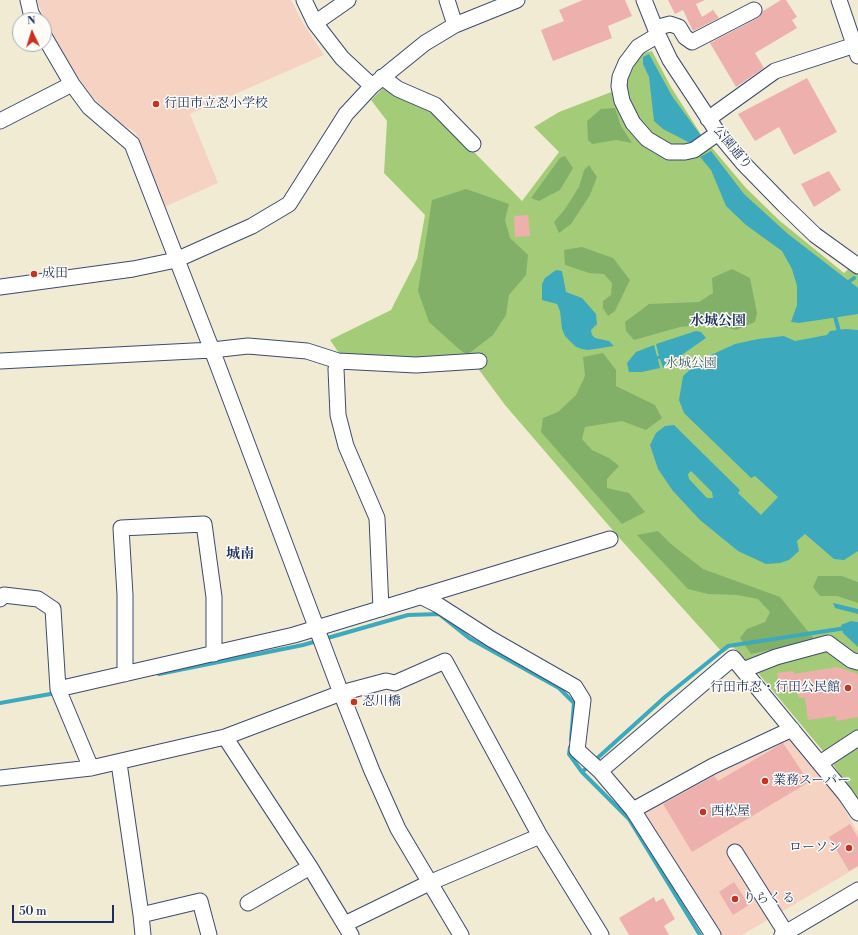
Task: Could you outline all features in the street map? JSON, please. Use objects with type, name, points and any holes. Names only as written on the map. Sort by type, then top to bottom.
[{"type":"street","points":[[28,0],[30,12]]},
{"type":"street","points":[[304,0],[315,23],[342,58],[377,82],[398,89],[435,105],[473,144]]},
{"type":"street","points":[[315,23],[348,0]]},
{"type":"street","points":[[447,0],[455,25]]},
{"type":"street","points":[[0,287],[133,270],[176,260],[252,226],[289,204],[346,114],[377,82],[425,43],[455,25],[517,0]]},
{"type":"street","name":"公園通り","points":[[644,0],[656,32],[708,119],[713,137],[743,163],[815,234],[858,266]]},
{"type":"street","points":[[708,119],[775,71],[857,49],[840,0]]},
{"type":"street","points":[[713,137],[694,150],[685,152],[669,152],[647,139],[633,123],[622,101],[619,86],[620,77],[626,63],[638,47],[656,32],[670,24],[679,27],[685,37],[692,42],[754,10]]},
{"type":"street","points":[[52,50],[72,84],[89,107],[132,144],[372,771],[398,829],[460,935]]},
{"type":"street","points":[[0,121],[72,84]]},
{"type":"street","points":[[0,361],[212,350],[248,346],[307,350],[338,361],[416,365],[479,361]]},
{"type":"street","points":[[338,361],[336,369],[338,415],[346,446],[377,518],[381,609]]},
{"type":"street","points":[[125,674],[125,595],[121,528],[204,524],[214,598],[214,654]]},
{"type":"street","points":[[58,689],[214,654],[318,628],[610,538]]},
{"type":"street","points":[[0,599],[4,596],[38,599],[53,609],[58,689],[91,768]]},
{"type":"street","points":[[420,596],[438,605],[491,639],[576,687],[584,700],[577,750],[600,771],[633,810],[713,935]]},
{"type":"street","points":[[743,670],[776,657],[828,643],[851,660],[858,662]]},
{"type":"street","points":[[600,771],[733,658],[820,763],[858,813]]},
{"type":"street","points":[[0,778],[91,768],[119,763],[225,737],[341,693],[386,681],[395,683],[445,662],[540,836],[601,935]]},
{"type":"street","points":[[633,810],[713,766],[792,729]]},
{"type":"street","points":[[225,737],[310,867],[348,930],[429,883],[540,836]]},
{"type":"street","points":[[820,763],[858,738]]},
{"type":"street","points":[[119,763],[143,935]]},
{"type":"street","points":[[736,852],[784,934],[858,890]]},
{"type":"street","points":[[248,903],[310,867]]},
{"type":"street","points":[[141,915],[200,901],[209,935]]},
{"type":"shaded area","name":"行田市立忍小学校","points":[[37,0],[291,0],[303,23],[324,55],[190,114],[218,183],[164,207],[136,133],[115,120],[91,95],[60,52],[52,35],[52,12],[42,12]]},
{"type":"shaded area","points":[[790,736],[833,790],[858,832],[858,867],[742,935],[720,935],[640,814],[715,769]]},
{"type":"green space","name":"水城公園","points":[[652,51],[671,87],[702,136],[746,188],[780,221],[844,273],[858,260],[858,801],[828,757],[758,673],[732,646],[723,653],[622,541],[505,405],[471,359],[343,359],[330,340],[391,310],[417,259],[425,215],[384,173],[387,121],[371,100],[383,88],[433,110],[522,201],[559,152],[534,127],[559,112],[627,86],[628,78],[639,57],[644,53]]},
{"type":"green space","points":[[615,108],[621,126],[632,143],[616,140],[592,144],[588,140],[587,121],[601,109]]},
{"type":"green space","points":[[565,156],[573,168],[560,190],[539,201],[531,198],[560,158]]},
{"type":"green space","points":[[589,165],[597,177],[590,195],[571,224],[559,233],[554,222],[565,209],[579,187],[584,170]]},
{"type":"green space","points":[[466,189],[509,204],[505,220],[510,238],[528,255],[526,275],[509,295],[506,315],[493,335],[467,355],[429,322],[418,291],[432,200]]},
{"type":"green space","points":[[582,247],[613,258],[630,280],[615,311],[608,316],[603,308],[603,301],[611,295],[612,283],[604,274],[589,273],[565,265],[564,250]]},
{"type":"green space","points":[[732,269],[750,278],[757,313],[755,322],[736,330],[713,324],[680,327],[634,340],[626,331],[625,322],[649,304],[699,302],[713,293],[712,278]]},
{"type":"green space","points":[[603,353],[616,370],[616,386],[655,405],[662,418],[646,430],[622,421],[585,427],[582,439],[592,450],[609,458],[619,466],[607,479],[607,488],[629,493],[645,512],[622,524],[541,432],[543,418],[558,412],[576,395],[585,376],[583,357]]},
{"type":"green space","points":[[658,531],[671,544],[703,569],[780,597],[815,640],[751,654],[740,638],[747,629],[765,622],[770,612],[758,599],[737,595],[708,594],[688,589],[637,535]]},
{"type":"green space","points":[[818,576],[842,576],[858,582],[858,603],[837,596],[820,596],[813,587]]},
{"type":"water","points":[[649,54],[672,96],[702,137],[692,144],[663,129],[654,121],[649,77],[643,64],[643,57]]},
{"type":"water","points":[[711,151],[744,194],[788,234],[858,288],[858,314],[799,323],[791,322],[797,305],[797,286],[792,269],[782,251],[746,225],[726,206],[711,170],[700,157]]},
{"type":"water","points":[[556,270],[562,271],[566,292],[582,298],[596,314],[597,324],[591,330],[592,335],[595,338],[609,341],[614,346],[588,350],[582,349],[576,347],[565,336],[562,329],[560,311],[557,304],[542,300],[542,284],[545,278]]},
{"type":"water","points":[[846,329],[858,330],[858,551],[844,560],[834,559],[805,534],[797,541],[799,551],[789,560],[780,563],[766,564],[738,551],[700,520],[673,491],[658,469],[650,445],[656,433],[665,426],[674,425],[740,490],[738,493],[761,515],[778,497],[755,476],[751,478],[684,413],[679,400],[683,376],[696,364],[735,344],[758,339],[784,336],[795,341],[827,335],[830,331]],"holes":[[[691,471],[712,492],[713,498],[707,498],[689,479],[688,474]]]},
{"type":"water","points":[[696,331],[701,332],[706,338],[663,368],[660,359],[658,359],[660,368],[642,372],[629,372],[627,363],[636,352],[654,345],[657,356],[659,356],[656,344]]},
{"type":"water","points":[[833,603],[858,609],[858,614],[835,608]]},
{"type":"water","points":[[851,621],[858,622],[858,647],[843,633],[841,625]]},
{"type":"building","points":[[583,0],[625,0],[632,16],[608,26],[612,38],[553,61],[541,30],[564,21],[559,10]]},
{"type":"building","points":[[668,0],[705,0],[696,4],[702,17],[713,10],[719,18],[693,31],[683,10],[675,14]]},
{"type":"building","points":[[781,0],[786,0],[797,17],[792,20],[797,28],[755,53],[764,68],[736,87],[710,43],[758,18],[763,11]]},
{"type":"building","points":[[807,78],[837,132],[794,155],[779,127],[755,141],[738,114]]},
{"type":"building","points":[[829,171],[841,190],[814,207],[801,184]]},
{"type":"building","points":[[528,215],[530,236],[515,237],[514,216]]},
{"type":"building","points":[[837,667],[858,674],[858,717],[836,721],[836,716],[808,720],[805,697],[799,698],[798,689],[780,692],[777,673],[793,671],[794,674]]},
{"type":"building","points":[[783,743],[809,782],[692,852],[663,804],[714,776],[718,781]]},
{"type":"building","points":[[850,824],[858,838],[858,866],[849,871],[829,837]]},
{"type":"building","points":[[734,882],[749,905],[733,915],[719,892]]},
{"type":"building","points":[[654,897],[656,902],[663,898],[675,919],[664,926],[669,935],[629,935],[619,918]]},
{"type":"waterway","points":[[846,284],[854,278]]},
{"type":"waterway","points":[[834,313],[840,335]]},
{"type":"waterway","points":[[159,674],[303,645],[408,615],[439,614],[469,638],[559,688],[574,703],[571,740]]},
{"type":"waterway","points":[[582,772],[665,697],[728,646],[846,628]]},
{"type":"waterway","points":[[0,703],[56,693]]},
{"type":"waterway","points":[[570,747],[569,754],[582,772],[629,819],[700,935]]},
{"type":"place","name":"行田市立忍小学校","points":[[156,104]]},
{"type":"place","name":"成田","points":[[34,274]]},
{"type":"place","name":"行田市忍・行田公民館","points":[[848,688]]},
{"type":"place","name":"忍川橋","points":[[354,702]]},
{"type":"place","name":"業務スーパー","points":[[765,781]]},
{"type":"place","name":"西松屋","points":[[703,812]]},
{"type":"place","name":"ローソン","points":[[849,848]]},
{"type":"place","name":"りらくる","points":[[735,899]]},
{"type":"district","name":"水城公園","points":[[718,322]]},
{"type":"district","name":"城南","points":[[240,555]]}]
